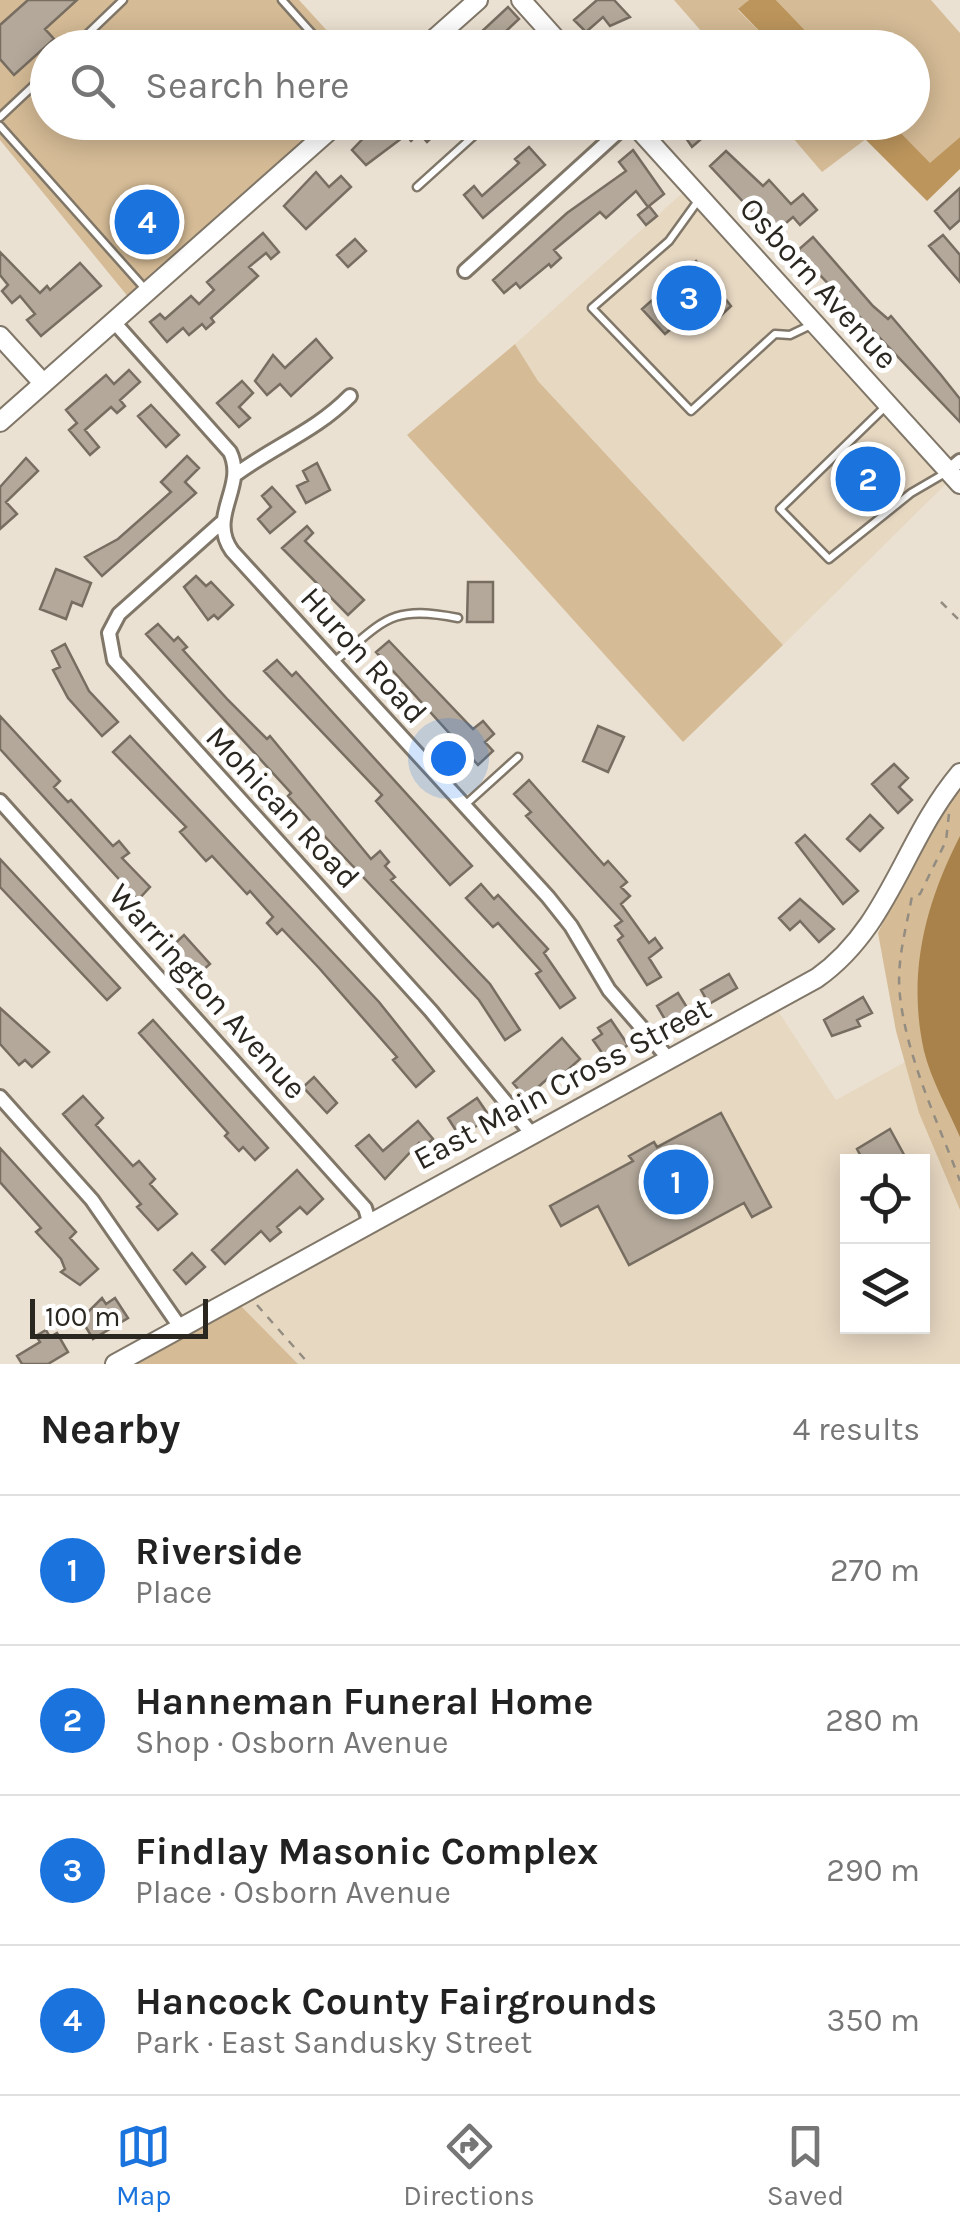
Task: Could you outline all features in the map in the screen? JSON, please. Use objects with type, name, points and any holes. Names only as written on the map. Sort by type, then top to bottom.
[{"type":"main road","points":[[444,30],[478,0]]},
{"type":"main road","points":[[521,0],[548,30]]},
{"type":"main road","points":[[0,422],[319,140]]},
{"type":"main road","name":"Osborn Avenue","points":[[648,140],[888,404],[956,472]]},
{"type":"main road","points":[[0,336],[43,383]]},
{"type":"main road","name":"East Main Cross Street","points":[[115,1364],[180,1327],[252,1295],[370,1221],[670,1059],[844,958],[867,932],[924,822],[960,773]]},
{"type":"street","points":[[465,271],[611,140]]},
{"type":"street","points":[[114,322],[230,452],[236,475],[221,524]]},
{"type":"street","points":[[236,475],[265,453],[317,428],[350,396]]},
{"type":"street","name":"Huron Road","points":[[221,524],[232,551],[571,926],[609,990],[670,1059]]},
{"type":"street","name":"Mohican Road","points":[[221,524],[119,614],[108,632],[114,660],[432,1011],[478,1074],[532,1133]]},
{"type":"street","name":"Warrington Avenue","points":[[0,801],[364,1206],[370,1221]]},
{"type":"street","points":[[0,1097],[92,1200],[180,1327]]},
{"type":"lane","points":[[92,30],[123,0]]},
{"type":"lane","points":[[282,0],[310,30]]},
{"type":"lane","points":[[0,116],[30,88]]},
{"type":"lane","points":[[0,126],[148,292]]},
{"type":"lane","points":[[418,187],[469,140]]},
{"type":"lane","points":[[700,197],[669,241],[592,308],[690,411],[776,334],[790,334],[815,323]]},
{"type":"lane","points":[[888,404],[780,509],[828,559],[911,492],[956,472]]},
{"type":"lane","points":[[333,662],[392,614],[410,612],[458,618]]},
{"type":"lane","points":[[465,805],[518,757]]},
{"type":"path","points":[[942,602],[960,621]]},
{"type":"path","points":[[912,896],[920,894],[946,841],[950,810]]},
{"type":"path","points":[[938,833],[946,828]]},
{"type":"path","points":[[906,890],[912,896]]},
{"type":"path","points":[[912,896],[900,952],[900,996],[915,1062],[960,1180]]},
{"type":"path","points":[[252,1295],[308,1364]]},
{"type":"shaded area","points":[[0,0],[299,0],[326,30],[30,30],[30,140],[320,140],[134,304],[0,140]]},
{"type":"shaded area","points":[[674,0],[749,0],[738,10],[758,30],[700,30]]},
{"type":"shaded area","points":[[749,0],[776,0],[805,30],[758,30],[738,9]]},
{"type":"shaded area","points":[[776,0],[931,0],[960,33],[960,137],[930,164],[907,140],[930,140],[930,30],[805,30]]},
{"type":"shaded area","points":[[960,137],[960,169],[927,201],[866,140],[908,140],[930,163]]},
{"type":"shaded area","points":[[795,140],[865,140],[822,172]]},
{"type":"shaded area","points":[[690,186],[953,477],[783,645],[538,381],[515,344]]},
{"type":"shaded area","points":[[515,344],[538,381],[783,645],[683,742],[407,435]]},
{"type":"shaded area","points":[[960,787],[960,1210],[919,1113],[896,1031],[878,933],[921,843]]},
{"type":"shaded area","points":[[960,836],[960,1137],[927,1062],[918,994],[922,940],[937,887]]},
{"type":"shaded area","points":[[773,1003],[836,1100],[905,1062],[919,1113],[960,1210],[960,1364],[298,1364],[232,1297]]},
{"type":"shaded area","points":[[236,1301],[298,1364],[126,1364]]},
{"type":"building","points":[[28,0],[77,0],[46,30],[30,30],[30,61],[14,75],[0,59],[0,25]]},
{"type":"building","points":[[597,0],[614,0],[630,17],[610,26],[603,17],[588,30],[574,20]]},
{"type":"building","points":[[508,7],[519,19],[507,30],[483,30]]},
{"type":"building","points":[[362,140],[399,140],[366,165],[352,150]]},
{"type":"building","points":[[529,147],[545,165],[483,218],[464,195],[474,186],[482,196],[519,163],[515,159]]},
{"type":"building","points":[[633,150],[664,194],[649,206],[657,216],[646,225],[638,215],[648,207],[636,191],[606,218],[600,212],[554,250],[561,258],[551,267],[549,264],[520,288],[516,283],[504,293],[493,280],[567,213],[626,171],[619,162]]},
{"type":"building","points":[[726,151],[763,186],[769,180],[791,204],[803,194],[817,210],[800,225],[793,217],[773,234],[710,166]]},
{"type":"building","points":[[316,172],[329,187],[341,176],[351,187],[306,229],[284,206]]},
{"type":"building","points":[[960,188],[960,220],[950,229],[935,211]]},
{"type":"building","points":[[263,233],[279,252],[271,259],[266,253],[249,267],[258,276],[211,318],[214,322],[206,329],[202,324],[189,335],[183,328],[167,342],[150,322],[160,314],[165,319],[191,296],[199,304],[214,290],[207,282]]},
{"type":"building","points":[[943,235],[960,255],[960,282],[929,246]]},
{"type":"building","points":[[813,237],[873,306],[888,319],[891,316],[941,375],[960,399],[960,422],[797,251]]},
{"type":"building","points":[[355,239],[366,251],[348,267],[337,255]]},
{"type":"building","points":[[0,252],[40,293],[47,286],[50,290],[80,263],[101,286],[41,336],[27,320],[35,314],[20,296],[12,303],[2,291],[8,285],[0,275]]},
{"type":"building","points":[[696,261],[731,306],[712,324],[697,307],[665,334],[642,309]]},
{"type":"building","points":[[316,339],[332,358],[291,396],[280,384],[267,395],[255,381],[273,355],[285,368]]},
{"type":"building","points":[[129,370],[140,382],[120,400],[125,406],[117,413],[111,407],[85,430],[99,447],[90,455],[69,430],[77,423],[66,410],[106,375],[114,384]]},
{"type":"building","points":[[242,381],[253,393],[239,407],[250,418],[239,427],[217,403]]},
{"type":"building","points":[[151,405],[179,435],[166,447],[138,416]]},
{"type":"building","points":[[860,449],[871,461],[875,458],[894,486],[881,498],[875,492],[867,500],[841,472]]},
{"type":"building","points":[[187,456],[199,468],[185,482],[196,493],[102,576],[85,557],[118,539],[171,492],[161,482]]},
{"type":"building","points":[[26,458],[38,471],[6,502],[17,514],[0,529],[0,487]]},
{"type":"building","points":[[317,463],[330,490],[306,503],[297,486],[308,481],[303,471]]},
{"type":"building","points":[[272,487],[295,512],[270,533],[258,519],[271,507],[262,496]]},
{"type":"building","points":[[307,526],[313,533],[305,541],[364,600],[348,615],[282,548]]},
{"type":"building","points":[[56,569],[91,583],[82,606],[72,602],[66,619],[40,609]]},
{"type":"building","points":[[196,576],[206,586],[211,582],[233,605],[218,619],[214,615],[208,620],[184,587]]},
{"type":"building","points":[[468,582],[493,582],[493,622],[467,622]]},
{"type":"building","points":[[158,624],[174,641],[178,637],[187,647],[183,650],[228,700],[267,739],[270,736],[371,859],[380,851],[389,862],[385,866],[395,877],[391,880],[490,984],[520,1030],[505,1040],[479,1000],[315,826],[288,796],[291,793],[146,634]]},
{"type":"building","points":[[389,641],[473,729],[483,721],[494,734],[485,742],[493,751],[478,765],[376,652]]},
{"type":"building","points":[[65,644],[89,691],[118,722],[102,736],[68,698],[53,670],[60,667],[52,651]]},
{"type":"building","points":[[277,660],[292,676],[296,672],[472,866],[450,885],[376,801],[382,795],[264,671]]},
{"type":"building","points":[[0,716],[60,781],[54,787],[68,802],[71,800],[113,846],[119,841],[129,853],[122,858],[150,887],[138,900],[0,749]]},
{"type":"building","points":[[598,726],[624,737],[608,772],[583,761]]},
{"type":"building","points":[[130,736],[379,1002],[434,1071],[416,1087],[393,1060],[397,1057],[319,968],[282,929],[277,934],[267,923],[273,917],[250,891],[247,894],[212,856],[206,861],[180,832],[186,827],[113,752]]},
{"type":"building","points":[[894,764],[908,778],[899,787],[912,800],[898,813],[872,784]]},
{"type":"building","points":[[529,780],[604,865],[608,861],[627,882],[621,887],[630,896],[621,904],[649,943],[655,938],[662,948],[649,958],[661,977],[647,985],[618,940],[623,936],[615,926],[622,921],[526,816],[531,812],[514,794]]},
{"type":"building","points":[[870,815],[883,828],[860,851],[847,839]]},
{"type":"building","points":[[805,835],[858,891],[843,904],[796,843]]},
{"type":"building","points":[[0,859],[120,988],[107,1000],[0,887]]},
{"type":"building","points":[[481,884],[494,899],[498,895],[548,949],[544,953],[575,998],[560,1008],[536,974],[541,971],[498,923],[493,927],[466,898]]},
{"type":"building","points":[[800,899],[834,929],[819,942],[800,921],[790,930],[779,918]]},
{"type":"building","points":[[184,935],[210,964],[195,977],[170,948]]},
{"type":"building","points":[[729,974],[737,988],[709,1004],[701,990]]},
{"type":"building","points":[[678,993],[691,1014],[670,1028],[657,1006]]},
{"type":"building","points":[[863,997],[872,1013],[857,1020],[860,1026],[832,1036],[824,1020]]},
{"type":"building","points":[[0,1008],[49,1052],[32,1067],[25,1060],[19,1065],[0,1044]]},
{"type":"building","points":[[153,1020],[268,1148],[255,1160],[225,1136],[228,1133],[139,1033]]},
{"type":"building","points":[[611,1020],[628,1045],[607,1060],[593,1040],[602,1034],[598,1028]]},
{"type":"building","points":[[562,1038],[580,1059],[561,1076],[556,1071],[526,1098],[513,1083]]},
{"type":"building","points":[[314,1077],[337,1103],[327,1113],[303,1087]]},
{"type":"building","points":[[83,1096],[103,1118],[96,1125],[133,1166],[139,1161],[155,1179],[150,1184],[177,1214],[158,1230],[137,1207],[141,1204],[63,1114]]},
{"type":"building","points":[[477,1098],[490,1117],[460,1137],[448,1118]]},
{"type":"building","points":[[721,1113],[771,1207],[752,1217],[744,1203],[629,1265],[598,1206],[561,1226],[550,1206],[633,1161],[629,1156],[654,1142],[657,1147]]},
{"type":"building","points":[[418,1121],[433,1139],[423,1148],[419,1143],[385,1179],[356,1146],[369,1135],[383,1151]]},
{"type":"building","points":[[890,1129],[904,1154],[860,1154],[857,1149]]},
{"type":"building","points":[[0,1148],[76,1232],[70,1238],[98,1269],[80,1285],[61,1272],[65,1269],[61,1259],[36,1232],[41,1228],[0,1182]]},
{"type":"building","points":[[297,1170],[323,1199],[307,1214],[300,1207],[277,1227],[281,1232],[270,1241],[261,1231],[225,1264],[212,1250]]},
{"type":"building","points":[[192,1253],[205,1267],[186,1284],[174,1270]]},
{"type":"building","points":[[102,1298],[106,1304],[115,1298],[128,1318],[93,1339],[81,1319]]},
{"type":"building","points":[[46,1330],[50,1337],[57,1333],[68,1352],[48,1364],[22,1364],[17,1356],[40,1342],[36,1336]]},
{"type":"place","name":"Hancock County Fairgrounds","points":[[147,222]]},
{"type":"place","name":"Findlay Masonic Complex","points":[[689,298]]},
{"type":"place","name":"Hanneman Funeral Home","points":[[868,479]]},
{"type":"place","name":"Riverside","points":[[676,1182]]}]
